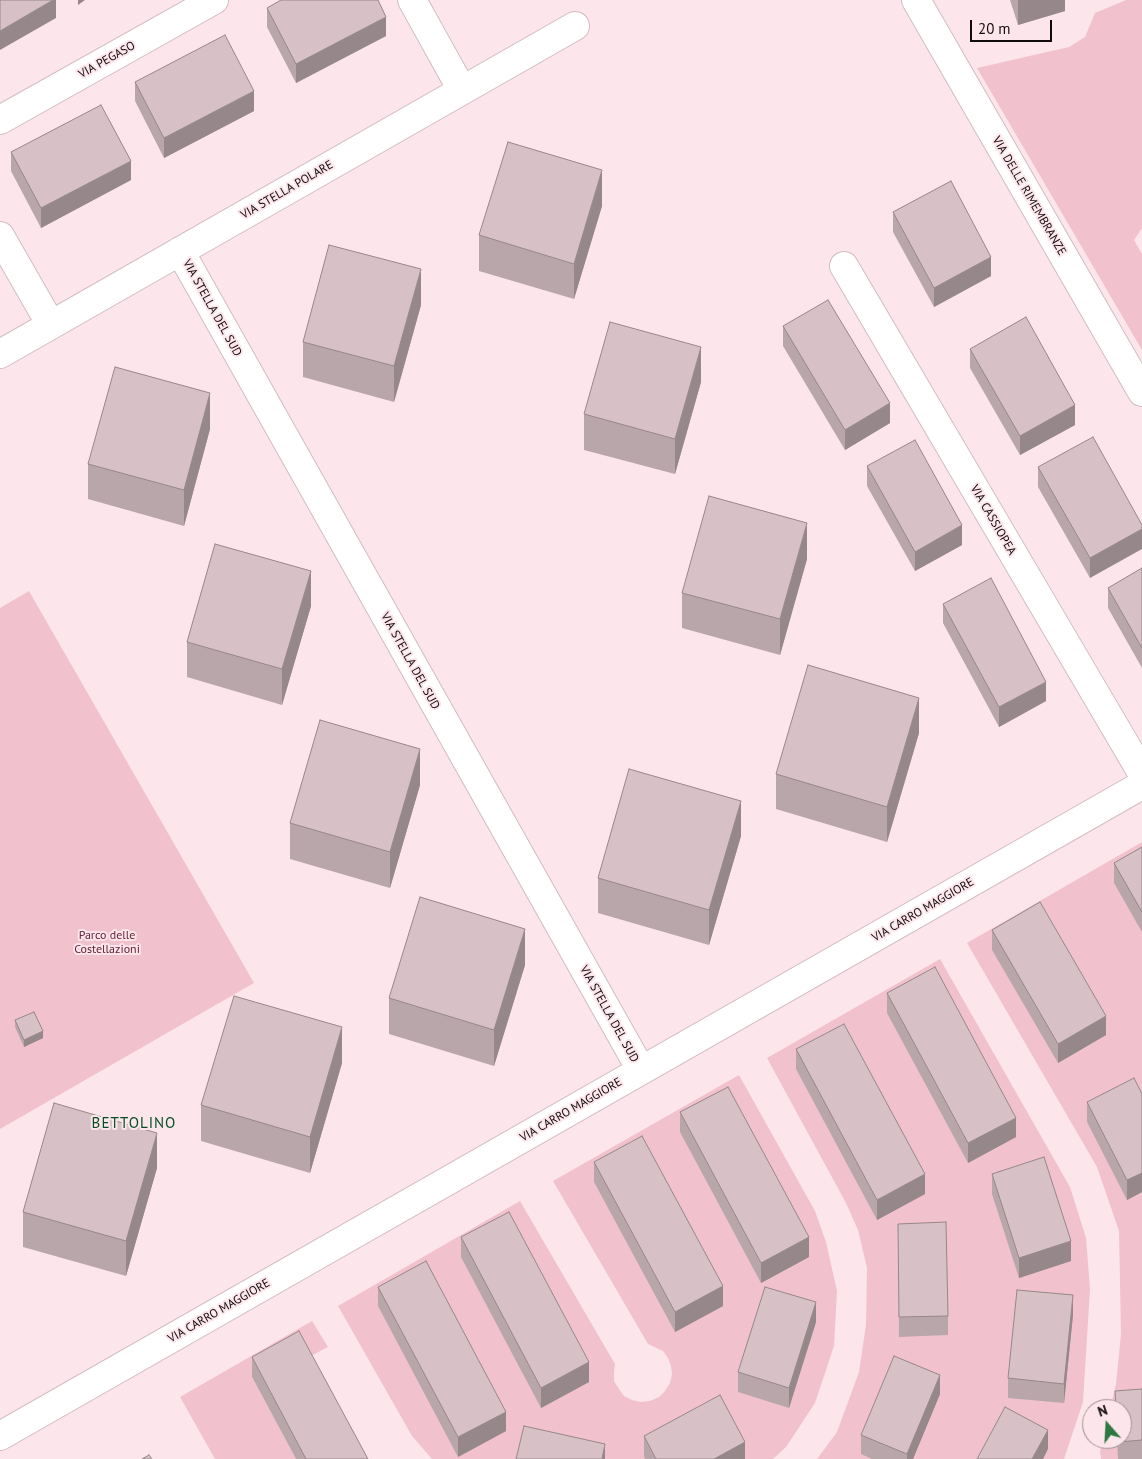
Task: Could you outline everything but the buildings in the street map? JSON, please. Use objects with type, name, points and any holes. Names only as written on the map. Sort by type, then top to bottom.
[{"type":"street","name":"VIA PEGASO","points":[[0,120],[214,0]]},
{"type":"street","points":[[412,0],[462,90]]},
{"type":"street","name":"VIA DELLE RIMEMBRANZE","points":[[916,0],[1142,391]]},
{"type":"street","name":"VIA STELLA POLARE","points":[[0,354],[574,26]]},
{"type":"street","points":[[0,236],[51,325]]},
{"type":"street","name":"VIA STELLA DEL SUD","points":[[180,251],[641,1070]]},
{"type":"street","name":"VIA CASSIOPEA","points":[[844,266],[1142,773]]},
{"type":"street","name":"VIA CARRO MAGGIORE","points":[[0,1436],[1142,785]]},
{"type":"green space","points":[[1126,0],[1142,0],[1142,228],[1134,240],[1142,254],[1142,350],[977,68],[1069,47],[1085,37],[1095,13]]},
{"type":"green space","name":"Parco delle Costellazioni","points":[[29,591],[254,983],[0,1129],[0,608]]},
{"type":"green space","points":[[1142,842],[1142,1459],[1101,1459],[1100,1452],[1101,1449],[1132,1449],[1132,1399],[1112,1399],[1116,1384],[1121,1334],[1119,1231],[1097,1167],[967,943]]},
{"type":"green space","points":[[940,959],[1070,1187],[1086,1238],[1090,1289],[1083,1399],[1064,1459],[817,1459],[837,1432],[859,1372],[866,1325],[867,1268],[858,1230],[846,1203],[767,1058]]},
{"type":"green space","points":[[739,1075],[815,1211],[826,1242],[837,1291],[834,1346],[815,1403],[786,1447],[773,1459],[432,1459],[412,1436],[338,1306],[520,1201],[615,1364],[614,1381],[619,1389],[624,1396],[641,1402],[659,1397],[670,1383],[672,1374],[668,1358],[663,1351],[648,1344],[553,1181]]},
{"type":"green space","points":[[312,1321],[328,1347],[307,1358],[252,1377],[296,1459],[215,1459],[180,1397]]},
{"type":"district","name":"BETTOLINO","points":[[134,1124]]}]
